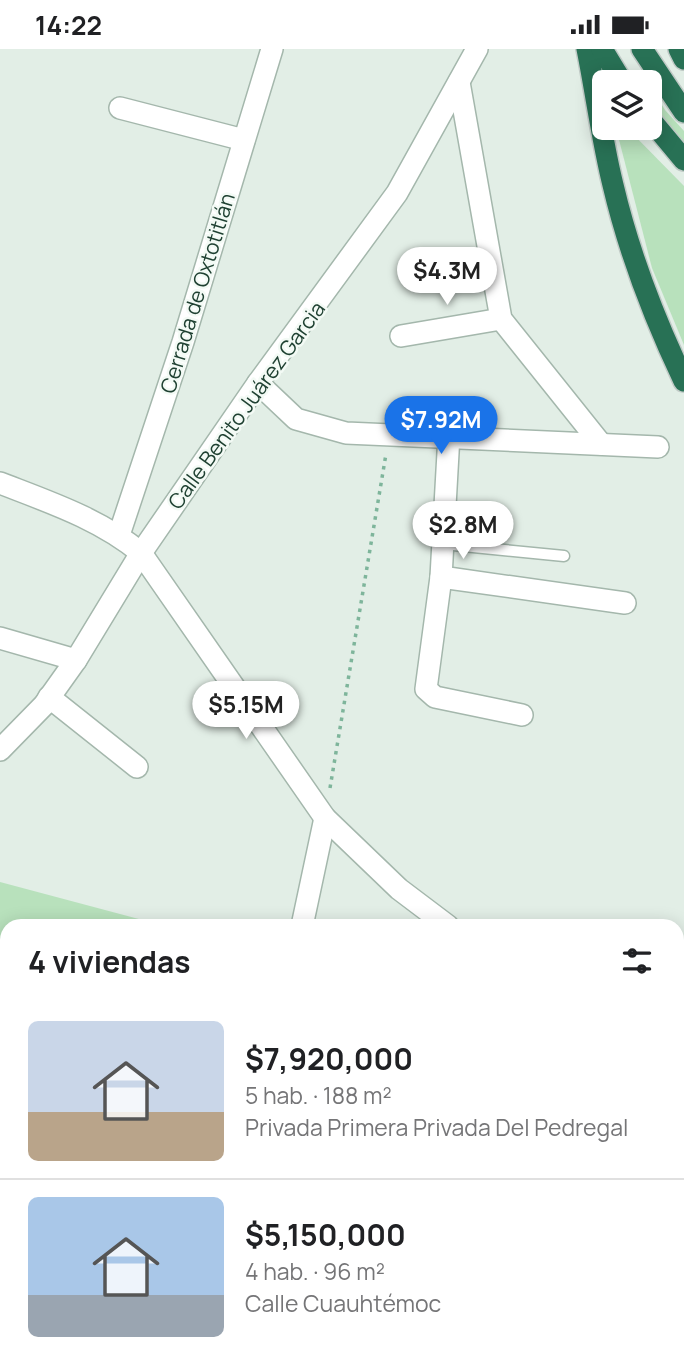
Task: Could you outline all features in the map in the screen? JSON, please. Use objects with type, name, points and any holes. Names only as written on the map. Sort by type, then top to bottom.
[{"type":"highway","points":[[587,49],[612,185],[661,333],[684,381]]},
{"type":"highway","points":[[602,49],[615,70]]},
{"type":"highway","points":[[642,49],[684,112]]},
{"type":"highway","points":[[679,49],[684,59]]},
{"type":"highway","points":[[662,134],[684,160]]},
{"type":"street","name":"Cerrada de Oxtotitlán","points":[[119,535],[183,342],[272,49]]},
{"type":"street","name":"Calle Benito Juárez Garcia","points":[[0,750],[17,736],[50,697],[141,554],[258,383],[397,193],[477,49]]},
{"type":"street","points":[[459,82],[500,319],[601,444]]},
{"type":"street","points":[[120,108],[244,140]]},
{"type":"street","points":[[401,336],[500,319]]},
{"type":"street","points":[[258,383],[296,419],[346,433],[388,436],[449,435],[658,447]]},
{"type":"street","points":[[449,435],[442,577],[426,689],[435,697],[522,715]]},
{"type":"street","points":[[0,483],[74,512],[119,535],[141,554],[325,818],[399,889],[439,919]]},
{"type":"street","points":[[442,577],[625,603]]},
{"type":"street","points":[[0,638],[76,660]]},
{"type":"street","points":[[50,697],[137,767]]},
{"type":"street","points":[[303,919],[325,818]]},
{"type":"lane","points":[[443,544],[564,556]]},
{"type":"path","points":[[325,818],[388,436]]},
{"type":"green space","points":[[662,105],[684,131],[684,146],[662,118]]},
{"type":"green space","points":[[619,140],[639,140],[684,186],[684,345],[652,268]]},
{"type":"green space","points":[[0,882],[139,919],[0,919]]}]
